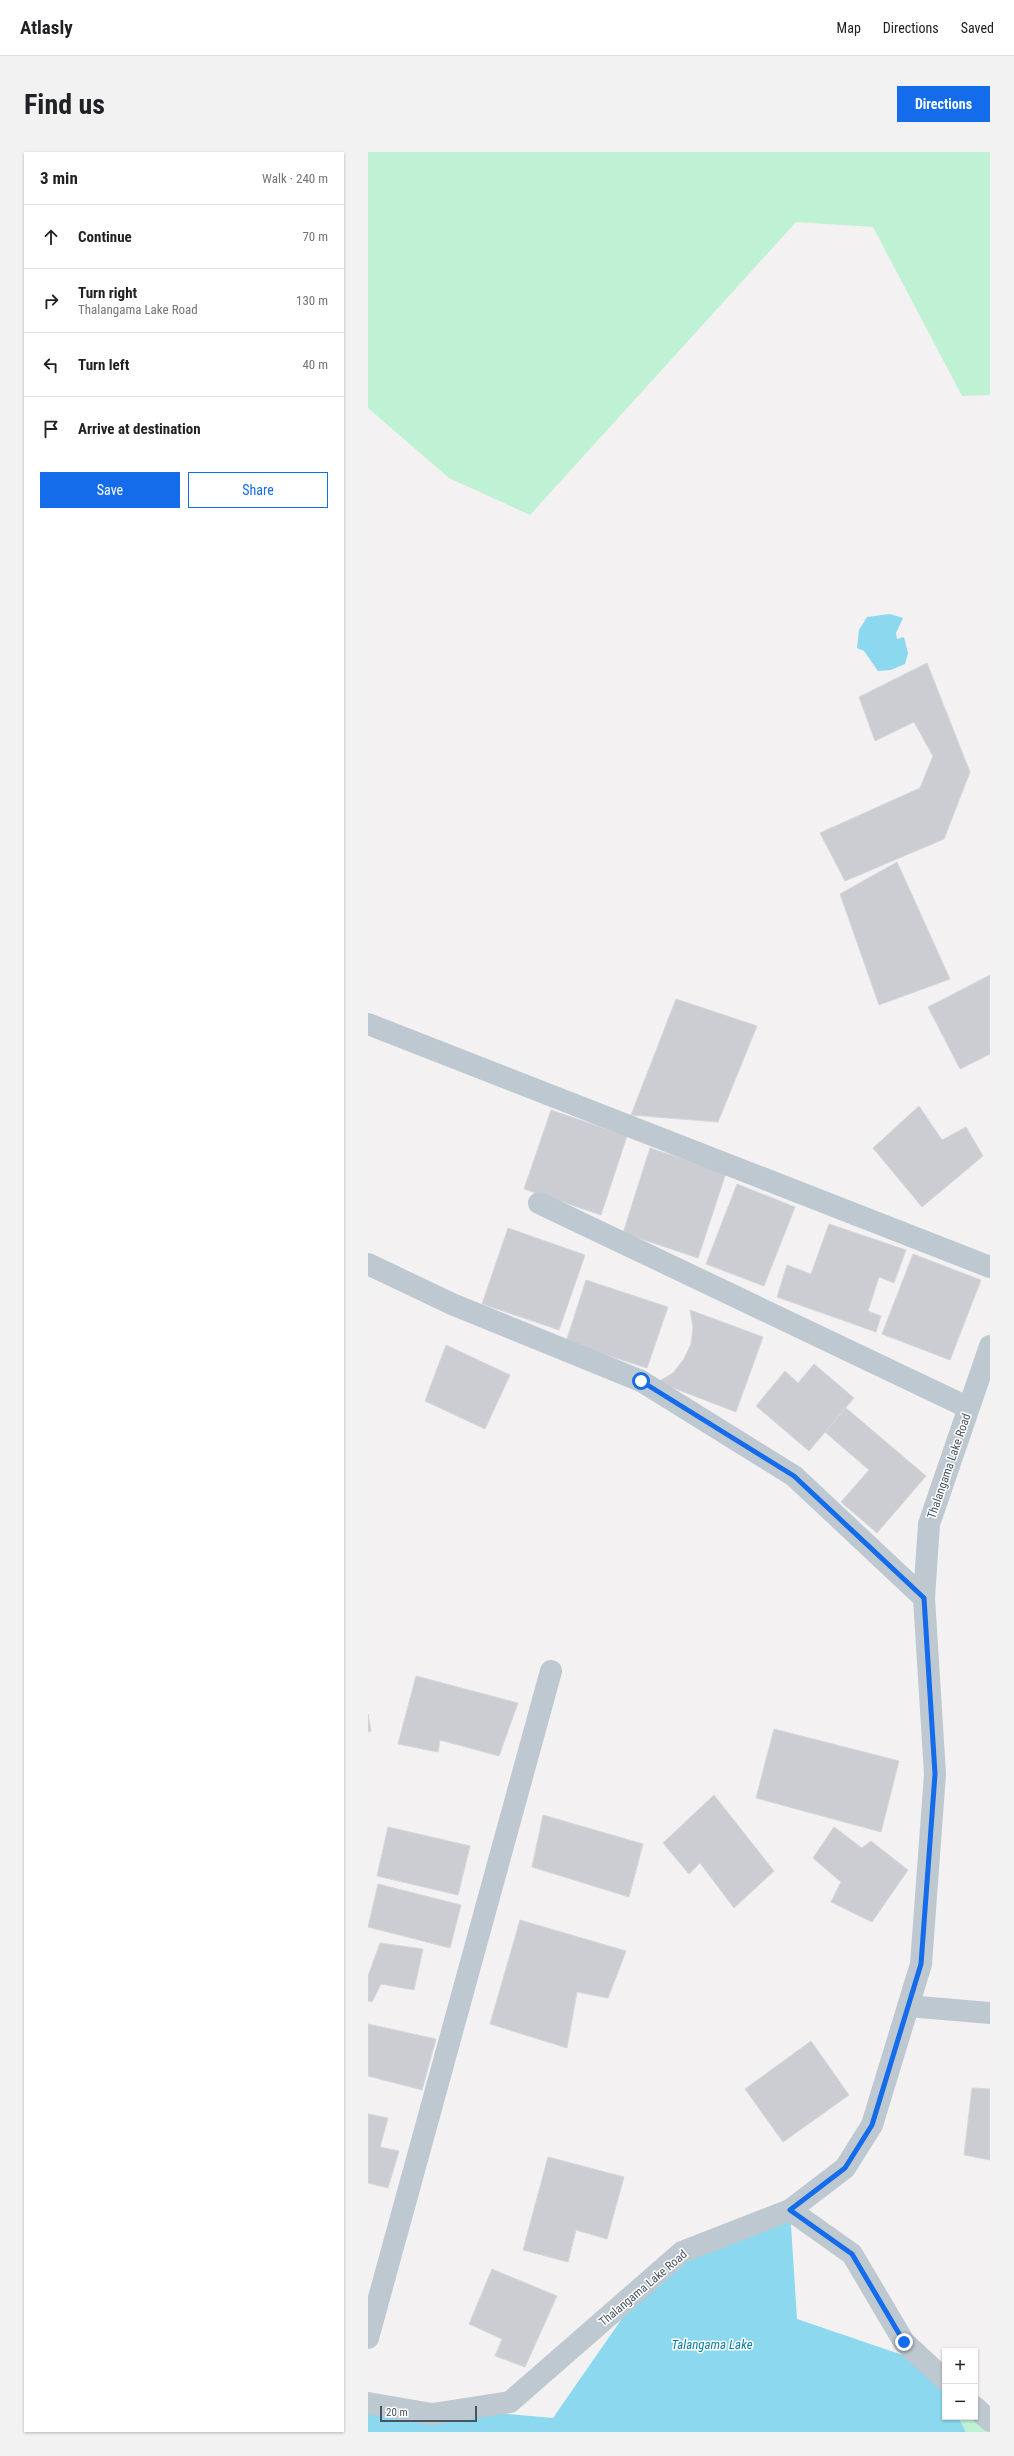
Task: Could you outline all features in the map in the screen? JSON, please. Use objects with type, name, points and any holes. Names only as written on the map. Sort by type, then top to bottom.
[{"type":"street","points":[[368,1024],[990,1267]]},
{"type":"street","points":[[539,1203],[969,1408]]},
{"type":"street","points":[[368,1264],[452,1304],[641,1381],[794,1476],[924,1598]]},
{"type":"street","name":"Thalangama Lake Road","points":[[368,2403],[432,2414],[510,2402],[682,2252],[790,2210],[845,2168],[872,2125],[921,1964],[935,1774],[924,1598],[930,1524],[990,1346]]},
{"type":"street","points":[[368,2338],[551,1670]]},
{"type":"street","points":[[908,2006],[990,2013]]},
{"type":"street","points":[[790,2210],[852,2254],[904,2342],[942,2377]]},
{"type":"street","points":[[978,2410],[990,2421]]},
{"type":"green space","points":[[368,152],[990,152],[990,395],[962,396],[873,227],[796,222],[530,515],[449,478],[368,408]]},
{"type":"green space","points":[[978,2418],[990,2421],[990,2432],[966,2432],[960,2420],[978,2420]]},
{"type":"water","points":[[890,614],[903,618],[896,633],[897,639],[904,637],[908,653],[905,664],[891,670],[878,671],[864,651],[857,648],[859,630],[867,617]]},
{"type":"water","name":"Talangama Lake","points":[[790,2210],[797,2319],[926,2363],[942,2390],[942,2420],[960,2420],[966,2432],[368,2432],[368,2402],[553,2418],[648,2281]]},
{"type":"building","points":[[927,663],[970,772],[944,839],[845,881],[820,833],[920,788],[933,756],[914,722],[875,741],[859,697]]},
{"type":"building","points":[[897,862],[950,979],[879,1005],[840,894]]},
{"type":"building","points":[[990,975],[990,1054],[960,1069],[928,1007]]},
{"type":"building","points":[[676,999],[757,1026],[718,1122],[631,1115]]},
{"type":"building","points":[[919,1106],[942,1140],[966,1127],[983,1156],[922,1207],[873,1148]]},
{"type":"building","points":[[551,1110],[627,1136],[601,1215],[524,1189]]},
{"type":"building","points":[[650,1148],[726,1173],[698,1258],[623,1233]]},
{"type":"building","points":[[737,1184],[795,1207],[764,1286],[706,1264]]},
{"type":"building","points":[[829,1224],[906,1250],[894,1283],[879,1277],[868,1311],[881,1316],[876,1332],[777,1297],[787,1265],[811,1274]]},
{"type":"building","points":[[508,1228],[585,1255],[559,1330],[482,1304]]},
{"type":"building","points":[[913,1254],[981,1280],[950,1360],[882,1334]]},
{"type":"building","points":[[586,1280],[668,1307],[647,1368],[566,1342]]},
{"type":"building","points":[[690,1310],[763,1337],[736,1412],[658,1382],[673,1373],[684,1359],[691,1344],[693,1327]]},
{"type":"building","points":[[446,1345],[510,1375],[485,1429],[425,1401]]},
{"type":"building","points":[[814,1364],[854,1398],[809,1451],[756,1406],[785,1371],[798,1383]]},
{"type":"building","points":[[846,1408],[926,1476],[877,1533],[841,1502],[869,1470],[825,1432]]},
{"type":"building","points":[[416,1676],[518,1703],[499,1756],[440,1740],[438,1752],[398,1744]]},
{"type":"building","points":[[368,1714],[371,1731],[368,1732]]},
{"type":"building","points":[[774,1729],[899,1761],[881,1832],[756,1798]]},
{"type":"building","points":[[714,1795],[774,1871],[734,1908],[700,1863],[689,1874],[663,1843]]},
{"type":"building","points":[[543,1815],[643,1844],[629,1897],[532,1867]]},
{"type":"building","points":[[388,1827],[470,1846],[458,1895],[377,1876]]},
{"type":"building","points":[[834,1827],[862,1848],[871,1841],[908,1870],[872,1922],[831,1902],[841,1882],[813,1858]]},
{"type":"building","points":[[378,1884],[461,1905],[450,1948],[368,1927]]},
{"type":"building","points":[[520,1920],[626,1951],[608,1998],[577,1992],[567,2048],[490,2024]]},
{"type":"building","points":[[380,1943],[423,1949],[414,1990],[381,1984],[372,2002],[368,2001],[368,1976]]},
{"type":"building","points":[[368,2024],[436,2039],[422,2090],[368,2076]]},
{"type":"building","points":[[811,2041],[849,2095],[783,2142],[745,2089]]},
{"type":"building","points":[[972,2088],[990,2089],[990,2160],[964,2155]]},
{"type":"building","points":[[368,2114],[388,2118],[380,2147],[399,2151],[388,2188],[368,2183]]},
{"type":"building","points":[[548,2157],[624,2177],[607,2239],[576,2230],[568,2262],[523,2250]]},
{"type":"building","points":[[492,2269],[557,2296],[525,2367],[495,2356],[502,2339],[469,2324]]},
{"type":"route","points":[[641,1381],[794,1476],[924,1598],[935,1774],[921,1964],[872,2125],[845,2168],[790,2210],[852,2254],[904,2342]]}]
